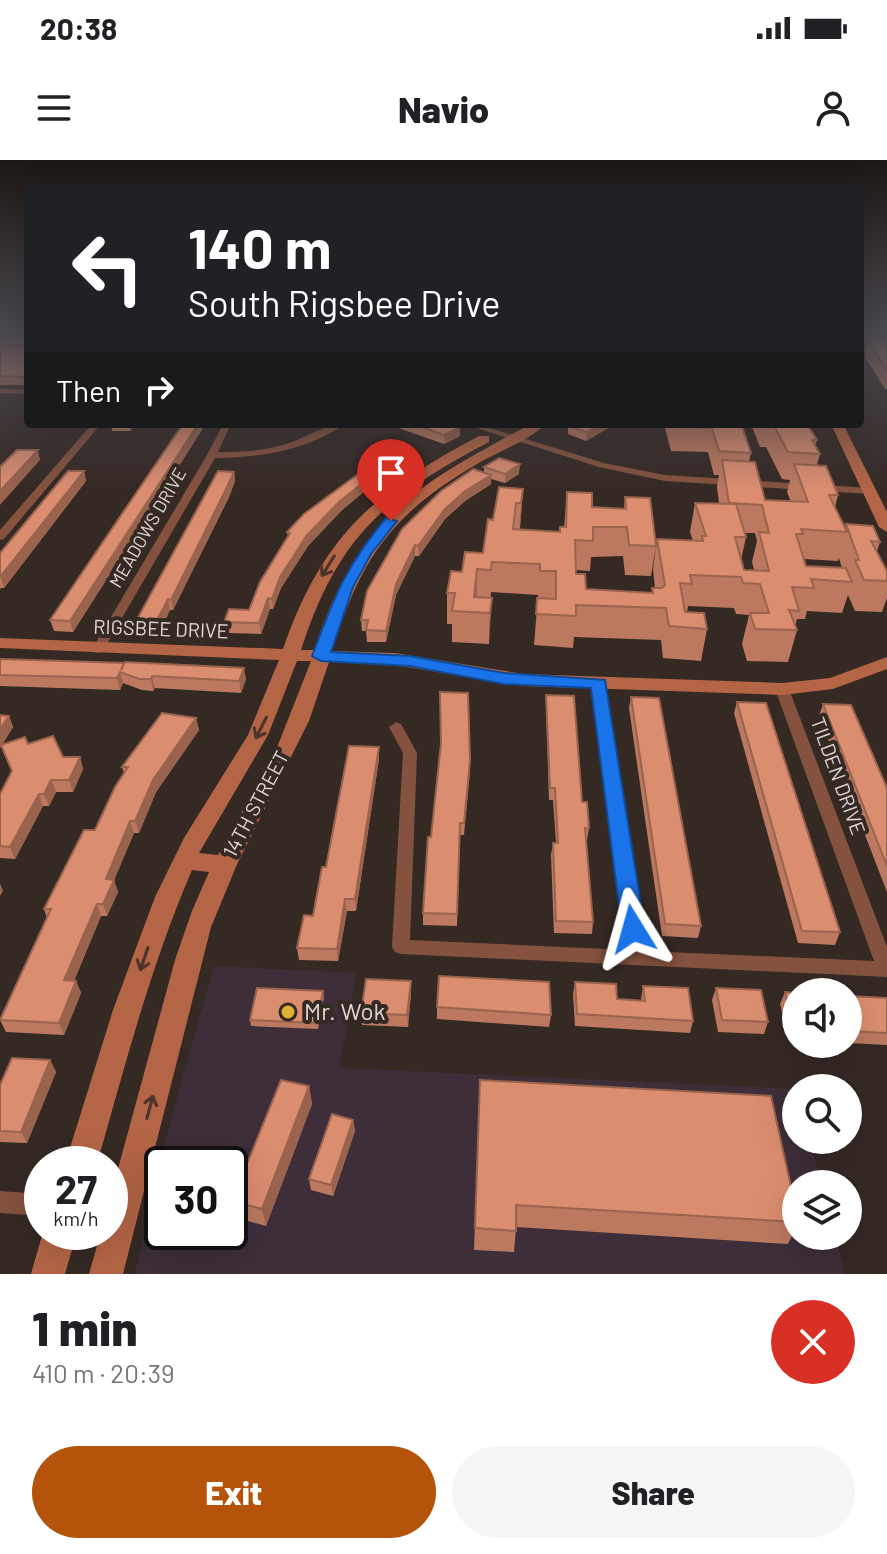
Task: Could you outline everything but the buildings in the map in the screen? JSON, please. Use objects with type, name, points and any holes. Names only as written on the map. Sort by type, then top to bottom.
[{"type":"main road","points":[[839,428],[887,527]]},
{"type":"main road","name":"14TH STREET","points":[[87,1146],[142,965],[185,860],[258,736],[319,580],[358,527],[416,477],[496,433],[513,431]]},
{"type":"main road","name":"14TH STREET","points":[[128,1171],[190,954],[223,865],[292,737],[345,587],[365,553],[391,521],[446,476],[513,431]]},
{"type":"main road","name":"RIGSBEE DRIVE","points":[[0,643],[410,661],[504,679],[782,689],[833,683],[887,663]]},
{"type":"main road","points":[[185,860],[223,865]]},
{"type":"main road","points":[[48,1274],[55,1250]]},
{"type":"main road","name":"14TH STREET","points":[[106,1274],[110,1250]]},
{"type":"street","points":[[0,392],[24,392]]},
{"type":"street","points":[[0,537],[94,428]]},
{"type":"street","name":"MEADOWS DRIVE","points":[[98,649],[225,428]]},
{"type":"street","points":[[212,455],[265,454],[286,449],[332,428]]},
{"type":"street","points":[[480,428],[496,433]]},
{"type":"street","points":[[513,431],[602,465],[665,478],[870,491]]},
{"type":"street","points":[[599,683],[638,959]]},
{"type":"street","name":"TILDEN DRIVE","points":[[782,689],[887,969]]},
{"type":"street","points":[[396,727],[410,753],[401,947],[887,969]]},
{"type":"street","points":[[0,1202],[24,1204]]},
{"type":"shaded area","points":[[214,966],[356,973],[339,1068],[782,1088],[782,1154],[814,1154],[818,1170],[782,1170],[782,1250],[839,1250],[845,1274],[135,1274],[144,1234],[144,1250],[248,1250],[248,1146],[164,1146]]},
{"type":"place","name":"Mr. Wok","points":[[288,1012]]},
{"type":"route","points":[[391,521],[357,564],[345,587],[321,656],[424,662],[504,679],[599,683],[633,929]]}]
